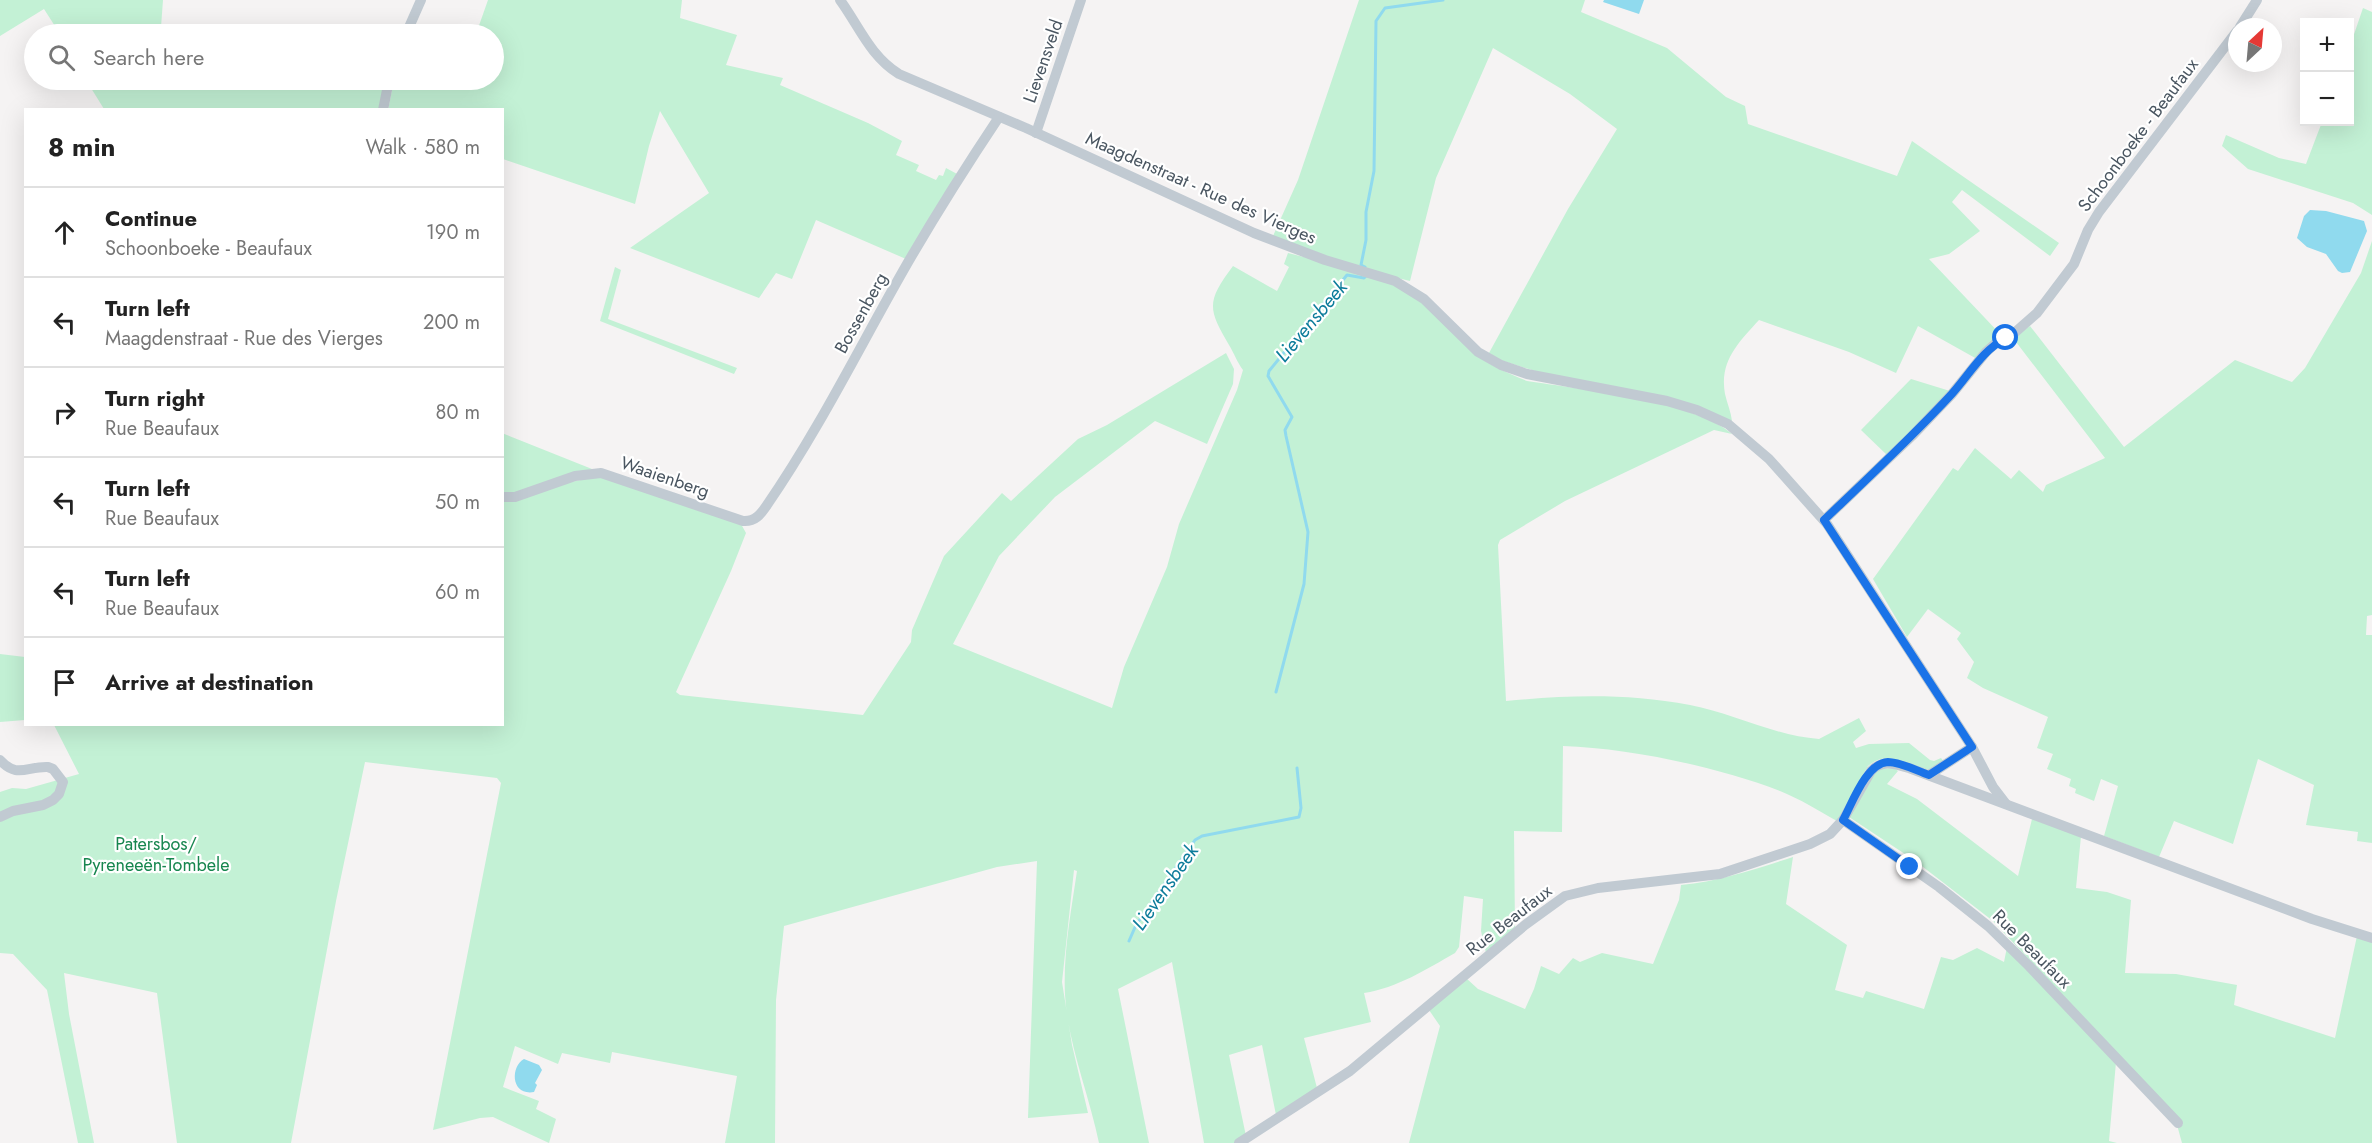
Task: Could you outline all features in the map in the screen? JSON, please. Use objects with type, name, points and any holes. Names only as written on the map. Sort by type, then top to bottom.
[{"type":"street","points":[[410,24],[421,0]]},
{"type":"street","name":"Maagdenstraat - Rue des Vierges","points":[[840,0],[868,45],[896,72],[1254,233],[1305,253],[1382,276],[1405,286],[1434,307],[1478,351],[1501,365],[1527,374],[1667,401],[1718,419],[1740,433],[1769,459],[1824,520],[1972,747]]},
{"type":"street","name":"Lievensveld","points":[[1036,133],[1081,0]]},
{"type":"street","points":[[2246,18],[2257,0]]},
{"type":"street","name":"Schoonboeke - Beaufaux","points":[[1824,520],[1912,436],[1952,394],[1986,352],[2012,335],[2037,313],[2074,264],[2088,230],[2099,212],[2228,43]]},
{"type":"street","points":[[383,108],[387,90]]},
{"type":"street","name":"Bossenberg","points":[[748,521],[761,513],[782,481],[845,375],[907,263],[999,117]]},
{"type":"street","name":"Waaienberg","points":[[504,497],[515,497],[575,476],[601,473],[748,521]]},
{"type":"street","points":[[1929,775],[1972,747],[1993,787],[2006,804]]},
{"type":"street","points":[[0,760],[10,770],[16,771],[48,767],[53,769],[63,782],[54,800],[43,805],[13,811],[0,817]]},
{"type":"street","name":"Rue Beaufaux","points":[[1239,1143],[1350,1071],[1525,926],[1565,896],[1598,888],[1709,876],[1732,871],[1810,844],[1830,834],[1845,817],[1864,781],[1874,768],[1888,762],[1929,775],[2301,915],[2372,938]]},
{"type":"street","name":"Rue Beaufaux","points":[[1845,817],[1939,886],[1988,926],[2178,1123]]},
{"type":"green space","points":[[0,0],[163,0],[161,24],[54,24],[44,9],[0,36]]},
{"type":"green space","points":[[488,0],[682,0],[680,18],[737,35],[726,65],[783,78],[780,85],[868,123],[902,141],[896,155],[919,165],[916,171],[936,180],[939,175],[943,176],[946,168],[959,175],[906,259],[816,220],[792,279],[776,273],[759,298],[630,248],[709,193],[660,111],[635,204],[504,159],[504,108],[388,108],[392,90],[504,90],[504,24],[480,24]]},
{"type":"green space","points":[[1359,0],[1585,0],[1581,12],[1667,48],[1726,97],[1745,106],[1748,124],[1897,176],[1912,141],[2059,243],[2050,256],[1962,190],[1952,202],[1980,231],[1949,254],[1929,259],[2003,337],[1977,359],[1918,326],[1896,373],[1849,352],[1759,320],[1732,353],[1725,372],[1725,394],[1732,421],[1500,360],[1489,353],[1568,209],[1617,129],[1570,94],[1493,48],[1436,178],[1410,281],[1353,267],[1273,236],[1298,180]]},
{"type":"green space","points":[[2363,8],[2372,12],[2372,215],[2353,203],[2248,169],[2222,146],[2226,135],[2279,158],[2306,164],[2320,126],[2354,126],[2354,34]]},
{"type":"green space","points":[[92,90],[385,90],[381,108],[103,108]]},
{"type":"green space","points":[[2372,241],[2372,615],[2367,616],[2366,635],[2372,635],[2372,843],[2357,841],[2358,832],[2306,825],[2314,785],[2258,759],[2233,844],[2174,821],[2159,857],[2104,836],[2118,786],[2101,779],[2094,801],[2075,793],[2076,789],[2069,786],[2071,779],[2047,769],[2053,754],[2037,748],[2048,717],[1983,688],[1967,678],[1974,662],[1957,639],[1961,633],[1928,609],[1907,637],[1873,579],[1953,468],[1958,471],[1975,448],[2011,479],[2019,470],[2043,492],[2046,485],[2105,458],[2013,338],[2030,326],[2124,447],[2235,360],[2292,382],[2305,368],[2361,273]]},
{"type":"green space","name":"Patersbos/ Pyreneeën-Tombele","points":[[1288,253],[1353,270],[1384,281],[1414,296],[1430,308],[1480,358],[1527,381],[1635,398],[1664,405],[1692,413],[1715,423],[1732,434],[1714,430],[1565,501],[1500,540],[1498,545],[1506,701],[1552,697],[1643,698],[1690,705],[1786,734],[1819,739],[1859,718],[1866,731],[1853,742],[1856,748],[1869,744],[1909,743],[1930,760],[1941,758],[1944,762],[1929,770],[1890,758],[1875,761],[1868,766],[1837,821],[1787,794],[1729,774],[1673,760],[1616,750],[1563,746],[1562,832],[1514,831],[1515,930],[1486,953],[1481,931],[1483,899],[1464,896],[1459,947],[1455,953],[1400,982],[1364,993],[1371,1022],[1304,1038],[1317,1088],[1276,1115],[1262,1045],[1229,1055],[1246,1136],[1236,1143],[1204,1143],[1172,962],[1118,989],[1149,1143],[1099,1143],[1068,1021],[1072,1045],[1088,1113],[1028,1118],[1037,861],[997,867],[784,926],[776,1000],[775,1143],[725,1143],[737,1076],[612,1052],[610,1063],[562,1053],[558,1064],[515,1046],[503,1087],[539,1101],[536,1109],[556,1119],[549,1143],[493,1117],[433,1130],[501,783],[497,778],[365,762],[336,901],[291,1143],[177,1143],[157,993],[64,973],[69,1014],[94,1143],[78,1143],[47,990],[13,954],[0,953],[0,792],[12,788],[26,789],[79,774],[55,726],[504,726],[504,501],[600,476],[741,524],[746,533],[676,692],[680,695],[863,715],[911,642],[912,630],[944,556],[1002,493],[1011,501],[1078,439],[1107,425],[1226,353],[1234,369],[1233,384],[1207,444],[1155,421],[1055,497],[999,556],[953,644],[1112,708],[1124,667],[1167,567],[1179,524],[1237,390],[1243,370],[1214,313],[1213,305],[1218,288],[1233,266],[1277,291],[1289,267],[1284,264]],"holes":[[[1074,870],[1077,871],[1065,964],[1067,1012],[1062,982]]]},
{"type":"green space","points":[[615,267],[621,270],[608,319],[737,368],[734,374],[600,321]]},
{"type":"green space","points":[[1911,379],[1950,391],[1887,455],[1861,430]]},
{"type":"green space","points":[[504,434],[592,469],[516,493],[504,494]]},
{"type":"green space","points":[[0,654],[24,657],[24,720],[0,722]]},
{"type":"green space","points":[[1894,768],[1898,771],[1887,784],[1917,799],[2018,876],[2032,819],[2081,836],[2076,888],[2107,892],[2131,900],[2125,973],[2176,974],[2237,985],[2234,1005],[2335,1038],[2357,936],[2372,941],[2372,1143],[2182,1143],[2177,1125],[2183,1125],[1993,921],[1914,860],[1849,817],[1872,775],[1879,769]]},
{"type":"green space","points":[[1793,857],[1786,904],[1847,945],[1835,990],[1863,998],[1866,991],[1924,1009],[1941,957],[1953,960],[1977,948],[2004,962],[2007,947],[2116,1062],[2109,1141],[2117,1143],[1409,1143],[1440,1026],[1429,1010],[1466,978],[1478,989],[1525,1009],[1541,966],[1559,974],[1573,958],[1580,962],[1602,953],[1653,964],[1679,900],[1681,885],[1724,878]]},
{"type":"water","points":[[1604,0],[1644,0],[1639,14],[1603,2]]},
{"type":"water","points":[[2310,210],[2326,211],[2364,221],[2367,231],[2350,272],[2338,271],[2326,254],[2307,247],[2297,238],[2304,216]]},
{"type":"water","points":[[524,1059],[539,1065],[542,1070],[535,1083],[537,1085],[534,1092],[521,1090],[515,1080],[516,1068]]},
{"type":"waterway","name":"Lievensbeek","points":[[1365,267],[1361,265],[1366,240],[1366,212],[1374,171],[1376,21],[1385,8],[1443,0]]},
{"type":"waterway","name":"Lievensbeek","points":[[1276,692],[1304,584],[1308,532],[1285,430],[1292,417],[1268,376],[1269,371],[1347,275],[1364,278],[1367,275]]},
{"type":"waterway","name":"Lievensbeek","points":[[1129,941],[1136,925],[1195,840],[1202,836],[1299,817],[1301,808],[1297,768]]},
{"type":"route","points":[[1910,867],[1843,820],[1864,781],[1874,768],[1888,762],[1929,775],[1972,747],[1824,520],[1912,436],[1952,394],[1986,352],[2006,338]]}]
